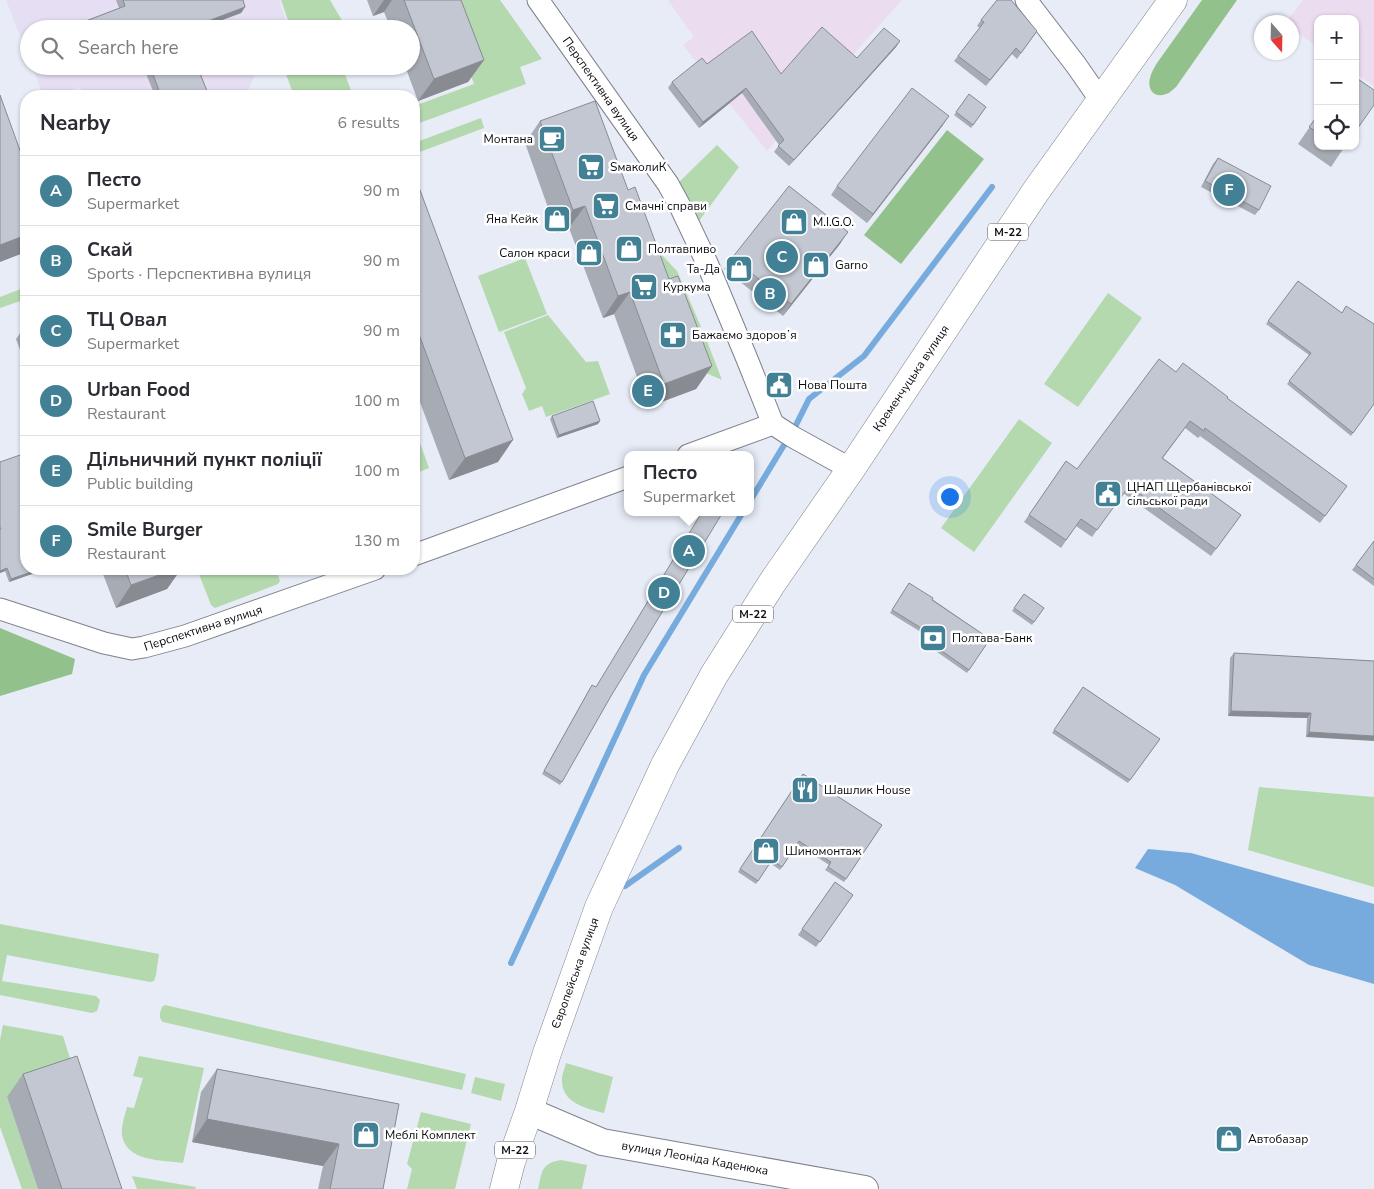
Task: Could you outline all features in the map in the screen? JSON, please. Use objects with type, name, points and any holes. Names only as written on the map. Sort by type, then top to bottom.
[{"type":"highway","name":"Кременчуцька вулиця","points":[[665,765],[714,675],[772,584],[1036,191],[1173,0]]},
{"type":"highway","name":"Європейська вулиця","points":[[504,1189],[547,1053],[599,907],[665,765]]},
{"type":"street","name":"Перспективна вулиця","points":[[538,0],[668,184],[707,263],[773,424]]},
{"type":"street","points":[[1026,0],[1101,101]]},
{"type":"street","points":[[699,451],[773,424],[850,470]]},
{"type":"street","points":[[420,553],[624,478]]},
{"type":"street","name":"Перспективна вулиця","points":[[0,608],[104,643],[132,649],[144,648],[185,636],[358,575]]},
{"type":"street","name":"вулиця Леоніда Каденюка","points":[[529,1111],[602,1142],[865,1189]]},
{"type":"shaded area","points":[[6,0],[279,0],[286,20],[20,20],[20,36]]},
{"type":"shaded area","points":[[668,0],[902,0],[767,151],[683,45],[694,37]]},
{"type":"shaded area","points":[[1303,0],[1374,0],[1374,86],[1359,76],[1359,15],[1314,15],[1314,44],[1299,34],[1299,15],[1291,15]]},
{"type":"shaded area","points":[[35,75],[254,75],[248,90],[81,90],[80,87],[71,90],[41,90]]},
{"type":"green space","points":[[281,0],[330,0],[342,20],[288,20]]},
{"type":"green space","points":[[442,0],[500,0],[542,59],[520,67],[526,84],[420,123],[420,104],[474,84]]},
{"type":"green space","points":[[1202,0],[1237,0],[1176,87],[1167,94],[1155,94],[1152,92],[1149,82],[1153,70]]},
{"type":"green space","points":[[286,75],[345,75],[351,90],[292,90]]},
{"type":"green space","points":[[481,118],[484,128],[420,152],[420,141]]},
{"type":"green space","points":[[947,130],[984,159],[901,264],[864,235]]},
{"type":"green space","points":[[717,145],[739,167],[699,221],[677,184]]},
{"type":"green space","points":[[662,255],[677,271],[701,327],[689,331],[656,261]]},
{"type":"green space","points":[[525,258],[547,314],[499,332],[478,276]]},
{"type":"green space","points":[[20,289],[20,301],[0,308],[0,297]]},
{"type":"green space","points":[[1108,293],[1142,318],[1078,407],[1044,384]]},
{"type":"green space","points":[[548,315],[586,362],[598,361],[610,394],[546,417],[542,406],[529,411],[522,394],[526,388],[504,332]]},
{"type":"green space","points":[[705,336],[722,380],[706,373],[692,340]]},
{"type":"green space","points":[[1019,419],[1052,443],[974,552],[941,528]]},
{"type":"green space","points":[[420,443],[429,468],[420,472]]},
{"type":"green space","points":[[199,575],[278,575],[280,581],[278,584],[215,608],[211,605]]},
{"type":"green space","points":[[0,628],[75,659],[72,674],[0,696]]},
{"type":"green space","points":[[1259,787],[1374,797],[1374,887],[1248,850]]},
{"type":"green space","points":[[0,924],[159,954],[154,981],[150,982],[7,955],[2,981],[96,996],[100,1000],[97,1011],[92,1013],[0,995]]},
{"type":"green space","points":[[165,1005],[466,1074],[462,1090],[163,1022],[160,1019],[160,1015],[162,1007]]},
{"type":"green space","points":[[3,1025],[63,1036],[75,1074],[7,1097],[38,1189],[22,1189],[0,1127],[0,1040]]},
{"type":"green space","points":[[139,1056],[204,1068],[183,1163],[146,1158],[130,1150],[125,1144],[122,1135],[123,1121],[127,1107],[134,1108],[143,1078],[133,1076]]},
{"type":"green space","points":[[566,1063],[613,1077],[604,1113],[576,1103],[566,1094],[562,1075]]},
{"type":"green space","points":[[475,1077],[505,1084],[501,1101],[471,1093]]},
{"type":"green space","points":[[421,1112],[471,1124],[455,1189],[407,1189],[412,1169],[407,1164]]},
{"type":"green space","points":[[561,1160],[587,1165],[582,1189],[538,1189],[546,1166],[554,1161]]},
{"type":"green space","points":[[132,1176],[196,1187],[195,1189],[137,1189]]},
{"type":"water","points":[[1148,849],[1191,853],[1374,904],[1374,984],[1309,965],[1175,885],[1135,868]]},
{"type":"building","points":[[123,0],[243,0],[245,7],[211,20],[88,20],[125,6]]},
{"type":"building","points":[[404,0],[461,0],[484,60],[434,79],[420,42],[420,20],[412,20]]},
{"type":"building","points":[[997,0],[1011,0],[1037,31],[1021,53],[1016,48],[990,80],[958,56],[984,22],[981,20]]},
{"type":"building","points":[[822,27],[857,58],[884,28],[900,41],[794,160],[778,146],[784,140],[746,88],[703,122],[672,82],[702,58],[707,64],[752,31],[781,74]]},
{"type":"building","points":[[153,75],[201,75],[207,90],[159,90]]},
{"type":"building","points":[[1359,80],[1374,90],[1374,105],[1359,126]]},
{"type":"building","points":[[912,88],[949,116],[873,214],[837,186]]},
{"type":"building","points":[[969,94],[986,107],[973,125],[956,112]]},
{"type":"building","points":[[0,95],[20,150],[20,237],[0,245]]},
{"type":"building","points":[[595,101],[628,190],[635,187],[669,279],[678,276],[712,366],[664,384],[630,292],[618,296],[585,206],[573,210],[540,121]]},
{"type":"building","points":[[1314,120],[1314,130],[1309,127]]},
{"type":"building","points":[[1218,158],[1271,186],[1259,210],[1205,181]]},
{"type":"building","points":[[789,186],[848,232],[791,304],[732,258]]},
{"type":"building","points":[[420,190],[513,440],[465,458],[420,337]]},
{"type":"building","points":[[1298,281],[1342,313],[1346,306],[1374,324],[1374,404],[1353,433],[1289,381],[1311,353],[1268,321]]},
{"type":"building","points":[[1159,359],[1176,372],[1183,363],[1227,398],[1347,486],[1325,516],[1205,428],[1204,431],[1190,421],[1162,458],[1241,515],[1216,549],[1129,486],[1097,530],[1081,519],[1066,540],[1029,515],[1066,461],[1077,469]]},
{"type":"building","points":[[593,401],[600,421],[559,435],[552,416]]},
{"type":"building","points":[[20,455],[20,575],[23,575],[11,579],[7,568],[0,571],[0,462]]},
{"type":"building","points":[[700,516],[721,516],[611,696],[562,782],[544,771],[592,685],[596,687]]},
{"type":"building","points":[[1374,541],[1374,579],[1356,565]]},
{"type":"building","points":[[127,575],[159,575],[131,585]]},
{"type":"building","points":[[909,583],[990,639],[969,670],[922,637],[926,631],[892,610]]},
{"type":"building","points":[[1024,594],[1044,608],[1034,622],[1014,608]]},
{"type":"building","points":[[1234,653],[1374,661],[1374,736],[1309,732],[1311,713],[1231,711]]},
{"type":"building","points":[[1083,687],[1160,739],[1130,780],[1054,730]]},
{"type":"building","points":[[803,774],[882,825],[846,879],[828,867],[831,862],[799,841],[782,867],[772,860],[758,881],[740,869]]},
{"type":"building","points":[[835,882],[853,895],[820,942],[802,929]]},
{"type":"building","points":[[77,1056],[122,1189],[62,1189],[23,1074]]},
{"type":"building","points":[[217,1069],[399,1104],[383,1189],[330,1189],[339,1144],[207,1119]]},
{"type":"waterway","points":[[794,429],[809,399],[864,356],[992,187]]},
{"type":"waterway","points":[[754,494],[784,445]]},
{"type":"waterway","points":[[511,963],[644,675],[741,516]]},
{"type":"waterway","points":[[625,886],[679,848]]},
{"type":"place","name":"Монтана","points":[[552,139]]},
{"type":"place","name":"SмаколиК","points":[[591,167]]},
{"type":"place","name":"Smile Burger","points":[[1229,190]]},
{"type":"place","name":"Смачні справи","points":[[606,206]]},
{"type":"place","name":"Яна Кейк","points":[[557,219]]},
{"type":"place","name":"M.I.G.O.","points":[[794,222]]},
{"type":"place","name":"Полтавпиво","points":[[629,249]]},
{"type":"place","name":"Салон краси","points":[[589,253]]},
{"type":"place","name":"ТЦ Овал","points":[[782,257]]},
{"type":"place","name":"Garno","points":[[816,265]]},
{"type":"place","name":"Та-Да","points":[[739,269]]},
{"type":"place","name":"Куркума","points":[[644,287]]},
{"type":"place","name":"Скай","points":[[770,294]]},
{"type":"place","name":"Бажаємо здоровʼя","points":[[673,335]]},
{"type":"place","name":"Нова Пошта","points":[[779,385]]},
{"type":"place","name":"Дільничний пункт поліції","points":[[648,391]]},
{"type":"place","name":"ЦНАП Щербанівської сільської ради","points":[[1108,494]]},
{"type":"place","name":"Песто","points":[[689,551]]},
{"type":"place","name":"Urban Food","points":[[664,593]]},
{"type":"place","name":"Полтава-Банк","points":[[933,638]]},
{"type":"place","name":"Шашлик House","points":[[805,790]]},
{"type":"place","name":"Шиномонтаж","points":[[766,851]]},
{"type":"place","name":"Меблі Комплект","points":[[366,1135]]},
{"type":"place","name":"Автобазар","points":[[1229,1139]]}]
